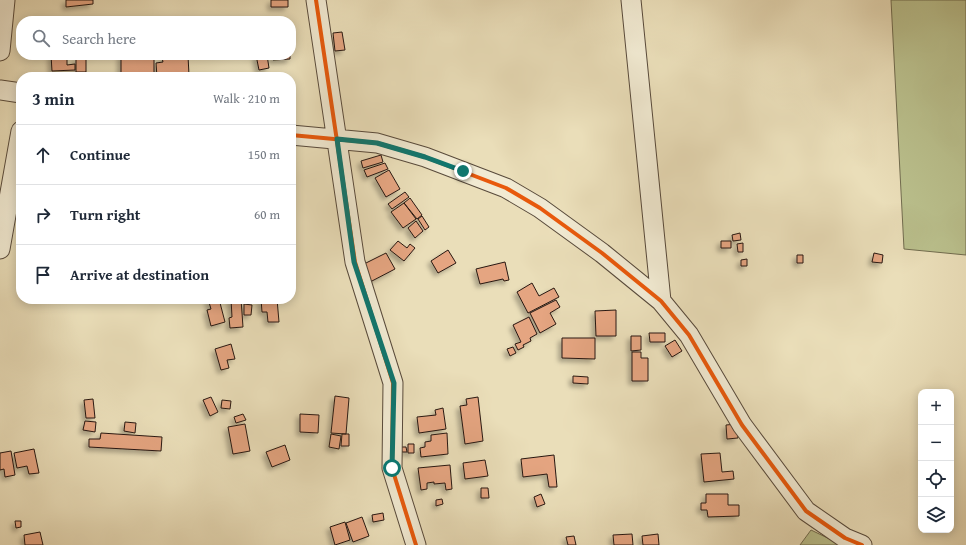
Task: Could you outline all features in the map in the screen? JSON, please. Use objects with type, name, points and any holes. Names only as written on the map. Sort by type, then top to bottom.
[{"type":"street","points":[[0,51],[5,0]]},
{"type":"street","points":[[316,0],[354,262],[394,383],[392,468],[416,545]]},
{"type":"street","points":[[631,0],[661,301]]},
{"type":"street","points":[[0,90],[16,92]]},
{"type":"street","points":[[296,135],[377,143],[425,157],[506,188],[540,208],[602,253],[661,301],[689,336],[742,425],[806,511],[845,538],[862,545]]},
{"type":"street","points":[[0,249],[16,159]]},
{"type":"green space","points":[[891,0],[966,0],[966,255],[904,249]]},
{"type":"green space","points":[[811,530],[842,545],[800,545]]},
{"type":"building","points":[[66,0],[93,0],[93,4],[66,7]]},
{"type":"building","points":[[271,0],[288,0],[288,7],[271,7]]},
{"type":"building","points":[[342,32],[345,50],[335,51],[333,33]]},
{"type":"building","points":[[51,60],[67,60],[67,65],[75,64],[75,70],[52,71]]},
{"type":"building","points":[[76,60],[86,60],[86,72],[76,72]]},
{"type":"building","points":[[121,60],[154,60],[154,72],[121,72]]},
{"type":"building","points":[[162,60],[188,60],[189,72],[157,72],[156,63],[163,62]]},
{"type":"building","points":[[257,60],[268,60],[269,68],[259,70]]},
{"type":"building","points":[[381,155],[383,162],[363,168],[361,161]]},
{"type":"building","points":[[385,163],[388,169],[367,177],[364,170]]},
{"type":"building","points":[[389,170],[400,189],[386,197],[375,178]]},
{"type":"building","points":[[405,192],[409,197],[392,209],[388,204]]},
{"type":"building","points":[[410,198],[422,215],[417,219],[404,203]]},
{"type":"building","points":[[404,203],[416,219],[403,228],[391,212]]},
{"type":"building","points":[[422,216],[429,227],[425,230],[418,219]]},
{"type":"building","points":[[416,221],[423,231],[415,238],[408,228]]},
{"type":"building","points":[[740,233],[741,240],[733,241],[732,235]]},
{"type":"building","points":[[398,241],[407,248],[410,244],[415,248],[404,261],[390,250]]},
{"type":"building","points":[[721,241],[731,241],[731,248],[721,248]]},
{"type":"building","points":[[743,243],[743,252],[738,252],[737,244]]},
{"type":"building","points":[[448,250],[456,263],[438,273],[431,261]]},
{"type":"building","points":[[386,253],[395,269],[370,282],[362,265]]},
{"type":"building","points":[[874,253],[883,255],[882,263],[872,262]]},
{"type":"building","points":[[797,255],[803,255],[803,263],[797,263]]},
{"type":"building","points":[[747,259],[747,266],[741,266],[741,260]]},
{"type":"building","points":[[505,262],[509,280],[504,281],[503,279],[480,284],[476,269]]},
{"type":"building","points":[[532,283],[539,296],[554,288],[559,297],[528,313],[517,292]]},
{"type":"building","points":[[556,300],[560,307],[550,313],[556,324],[540,333],[530,313]]},
{"type":"building","points":[[210,304],[220,304],[225,322],[211,326],[207,310],[211,309]]},
{"type":"building","points":[[231,304],[241,304],[243,327],[230,328],[229,318],[232,317]]},
{"type":"building","points":[[244,304],[252,305],[251,315],[244,315]]},
{"type":"building","points":[[261,304],[277,304],[279,322],[268,322],[267,312],[262,312]]},
{"type":"building","points":[[616,310],[616,336],[596,336],[595,311]]},
{"type":"building","points":[[529,317],[537,334],[530,338],[531,341],[523,345],[524,347],[518,350],[515,344],[521,342],[513,325]]},
{"type":"building","points":[[649,333],[665,333],[665,342],[650,342]]},
{"type":"building","points":[[631,336],[641,336],[641,350],[631,351]]},
{"type":"building","points":[[562,338],[595,338],[595,359],[562,358]]},
{"type":"building","points":[[675,340],[682,351],[672,357],[665,346]]},
{"type":"building","points":[[231,344],[235,359],[227,360],[229,368],[221,370],[215,349]]},
{"type":"building","points":[[513,347],[516,353],[510,356],[507,349]]},
{"type":"building","points":[[632,352],[641,352],[641,358],[648,358],[648,381],[632,381]]},
{"type":"building","points":[[573,376],[588,377],[588,384],[573,383]]},
{"type":"building","points":[[335,396],[349,398],[346,434],[331,433]]},
{"type":"building","points":[[211,397],[218,412],[210,416],[203,400]]},
{"type":"building","points":[[478,397],[483,441],[465,444],[460,406],[467,405],[466,399]]},
{"type":"building","points":[[93,399],[95,418],[86,418],[84,400]]},
{"type":"building","points":[[222,400],[231,401],[230,409],[221,408]]},
{"type":"building","points":[[443,408],[446,429],[419,433],[417,417],[436,415],[435,410]]},
{"type":"building","points":[[243,414],[246,420],[236,423],[234,417]]},
{"type":"building","points":[[300,414],[319,415],[318,433],[300,432]]},
{"type":"building","points":[[85,421],[96,422],[95,432],[83,430]]},
{"type":"building","points":[[125,422],[136,423],[135,433],[124,431]]},
{"type":"building","points":[[245,424],[250,451],[233,454],[228,427]]},
{"type":"building","points":[[737,424],[738,438],[727,439],[726,425]]},
{"type":"building","points":[[101,433],[162,437],[161,451],[89,447],[89,439],[100,439]]},
{"type":"building","points":[[447,433],[448,454],[421,457],[420,448],[425,447],[425,442],[431,441],[431,435]]},
{"type":"building","points":[[331,434],[341,436],[339,449],[329,447]]},
{"type":"building","points":[[342,434],[349,434],[349,446],[341,446]]},
{"type":"building","points":[[408,444],[414,444],[414,453],[408,453]]},
{"type":"building","points":[[285,445],[290,460],[272,467],[266,452]]},
{"type":"building","points":[[401,447],[406,447],[407,452],[402,452]]},
{"type":"building","points":[[34,449],[39,473],[29,474],[27,466],[17,468],[14,453]]},
{"type":"building","points":[[11,451],[15,475],[5,477],[4,469],[0,470],[0,453]]},
{"type":"building","points":[[720,453],[722,472],[733,471],[734,479],[704,482],[701,454]]},
{"type":"building","points":[[554,455],[557,487],[549,487],[547,474],[523,477],[521,459]]},
{"type":"building","points":[[485,460],[488,476],[465,479],[463,463]]},
{"type":"building","points":[[450,465],[452,489],[446,490],[445,483],[434,484],[434,482],[427,483],[427,489],[421,490],[418,468]]},
{"type":"building","points":[[481,488],[488,488],[489,498],[481,498]]},
{"type":"building","points":[[541,494],[545,504],[537,507],[534,497]]},
{"type":"building","points":[[706,494],[728,494],[728,505],[739,505],[739,516],[708,517],[707,510],[701,510],[701,503],[706,503]]},
{"type":"building","points":[[442,499],[443,504],[436,506],[436,500]]},
{"type":"building","points":[[383,513],[384,520],[373,522],[372,515]]},
{"type":"building","points":[[362,517],[369,536],[353,542],[346,523]]},
{"type":"building","points":[[15,521],[21,521],[21,527],[16,528]]},
{"type":"building","points":[[345,522],[350,540],[335,545],[330,527]]},
{"type":"building","points":[[40,532],[43,545],[25,545],[24,535]]},
{"type":"building","points":[[632,534],[633,545],[614,545],[613,535]]},
{"type":"building","points":[[658,534],[659,545],[643,545],[642,536]]},
{"type":"building","points":[[574,536],[576,545],[568,545],[566,537]]},
{"type":"cycle path","points":[[316,0],[355,262],[393,383],[392,468],[416,545]]},
{"type":"cycle path","points":[[296,135],[377,143],[425,157],[506,188],[540,208],[602,253],[661,301],[689,335],[742,425],[806,511],[845,538],[862,545]]},
{"type":"route","points":[[392,468],[394,383],[354,262],[337,139],[377,143],[425,157],[463,171]]}]
